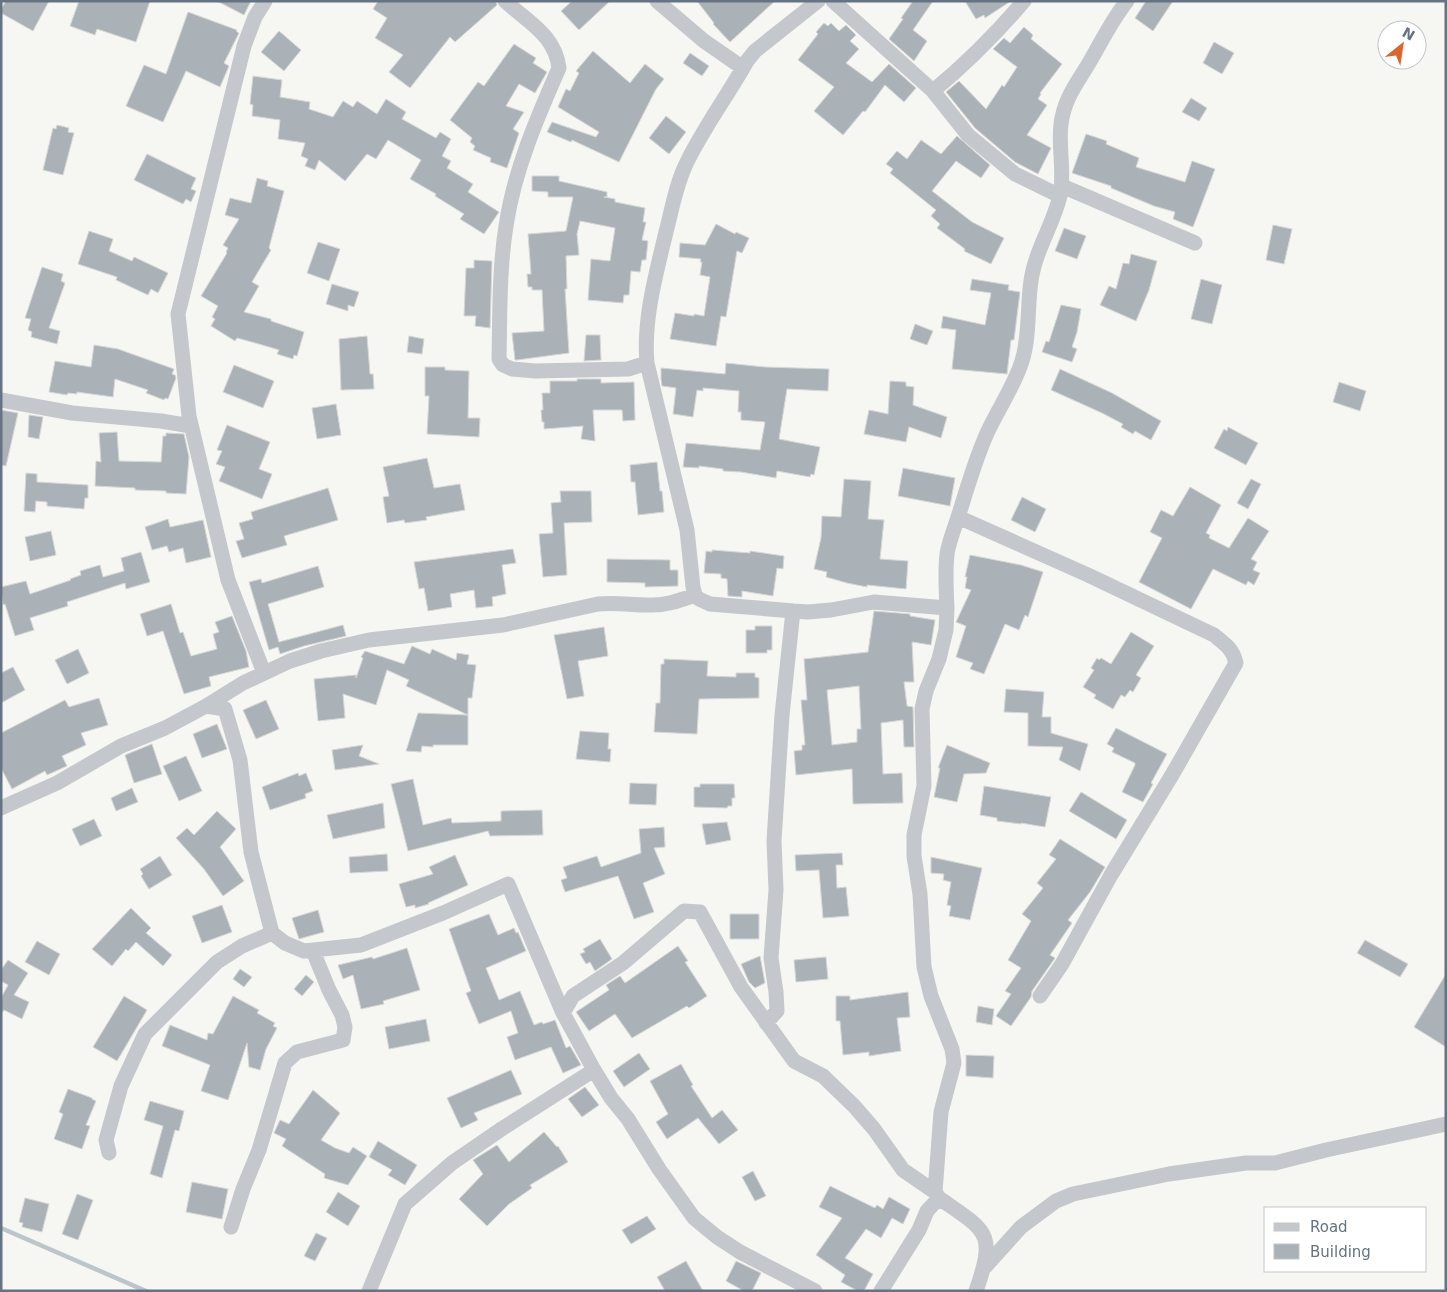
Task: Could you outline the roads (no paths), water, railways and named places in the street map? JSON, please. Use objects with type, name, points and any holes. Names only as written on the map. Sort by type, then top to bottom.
[{"type":"street","points":[[264,673],[228,580],[191,426],[178,314],[244,46],[255,17],[265,1]]},
{"type":"street","points":[[506,1],[549,40],[558,54],[559,68],[520,164],[506,226],[500,300],[499,359],[503,365],[512,369],[535,371],[628,369],[647,363]]},
{"type":"street","points":[[657,1],[704,41],[743,68]]},
{"type":"street","points":[[818,1],[755,51],[686,164],[675,196],[654,284],[646,348],[647,363],[687,530],[693,587],[695,595],[710,604],[793,611],[831,610],[874,602],[947,608]]},
{"type":"street","points":[[833,1],[933,91],[968,135],[1015,174],[1195,244]]},
{"type":"street","points":[[933,91],[967,63],[995,35],[1024,1]]},
{"type":"street","points":[[881,1291],[919,1230],[927,1211],[937,1195],[941,1112],[954,1064],[952,1049],[931,996],[924,967],[920,894],[914,856],[914,835],[924,786],[922,709],[946,630],[947,554],[988,431],[1018,374],[1023,359],[1031,279],[1038,252],[1061,191],[1060,138],[1066,104],[1074,85],[1089,63],[1113,19],[1127,1]]},
{"type":"street","points":[[1,400],[72,413],[161,421],[191,426]]},
{"type":"street","points":[[958,517],[1088,575],[1214,635],[1229,647],[1234,654],[1236,663],[1172,775],[1111,875],[1062,964],[1040,996]]},
{"type":"street","points":[[1,808],[57,783],[121,746],[166,728],[243,683],[290,661],[321,651],[369,640],[503,625],[611,602],[651,606],[674,602],[695,595]]},
{"type":"street","points":[[766,1023],[777,1011],[771,958],[776,890],[774,840],[777,777],[793,611]]},
{"type":"street","points":[[206,706],[225,709],[233,734],[240,760],[251,852],[272,933],[304,951],[361,945],[443,913],[508,884],[563,1013],[594,1070],[611,1098],[628,1119],[659,1169],[694,1218],[717,1237],[740,1252],[815,1291]]},
{"type":"street","points":[[563,1013],[573,996],[623,963],[684,911],[700,912],[740,987],[794,1061],[823,1076],[854,1106],[874,1129],[903,1170],[982,1230],[987,1253],[976,1291]]},
{"type":"street","points":[[109,1153],[106,1140],[121,1086],[145,1034],[216,962],[242,946],[272,933]]},
{"type":"street","points":[[231,1228],[243,1189],[259,1150],[270,1116],[276,1087],[285,1063],[297,1052],[343,1040],[345,1027],[342,1015],[329,990],[313,950]]},
{"type":"street","points":[[369,1291],[405,1204],[452,1163],[594,1070]]},
{"type":"street","points":[[984,1268],[1021,1227],[1056,1201],[1073,1194],[1169,1174],[1246,1163],[1275,1163],[1446,1124]]},
{"type":"waterway","points":[[1,1228],[146,1291]]}]
